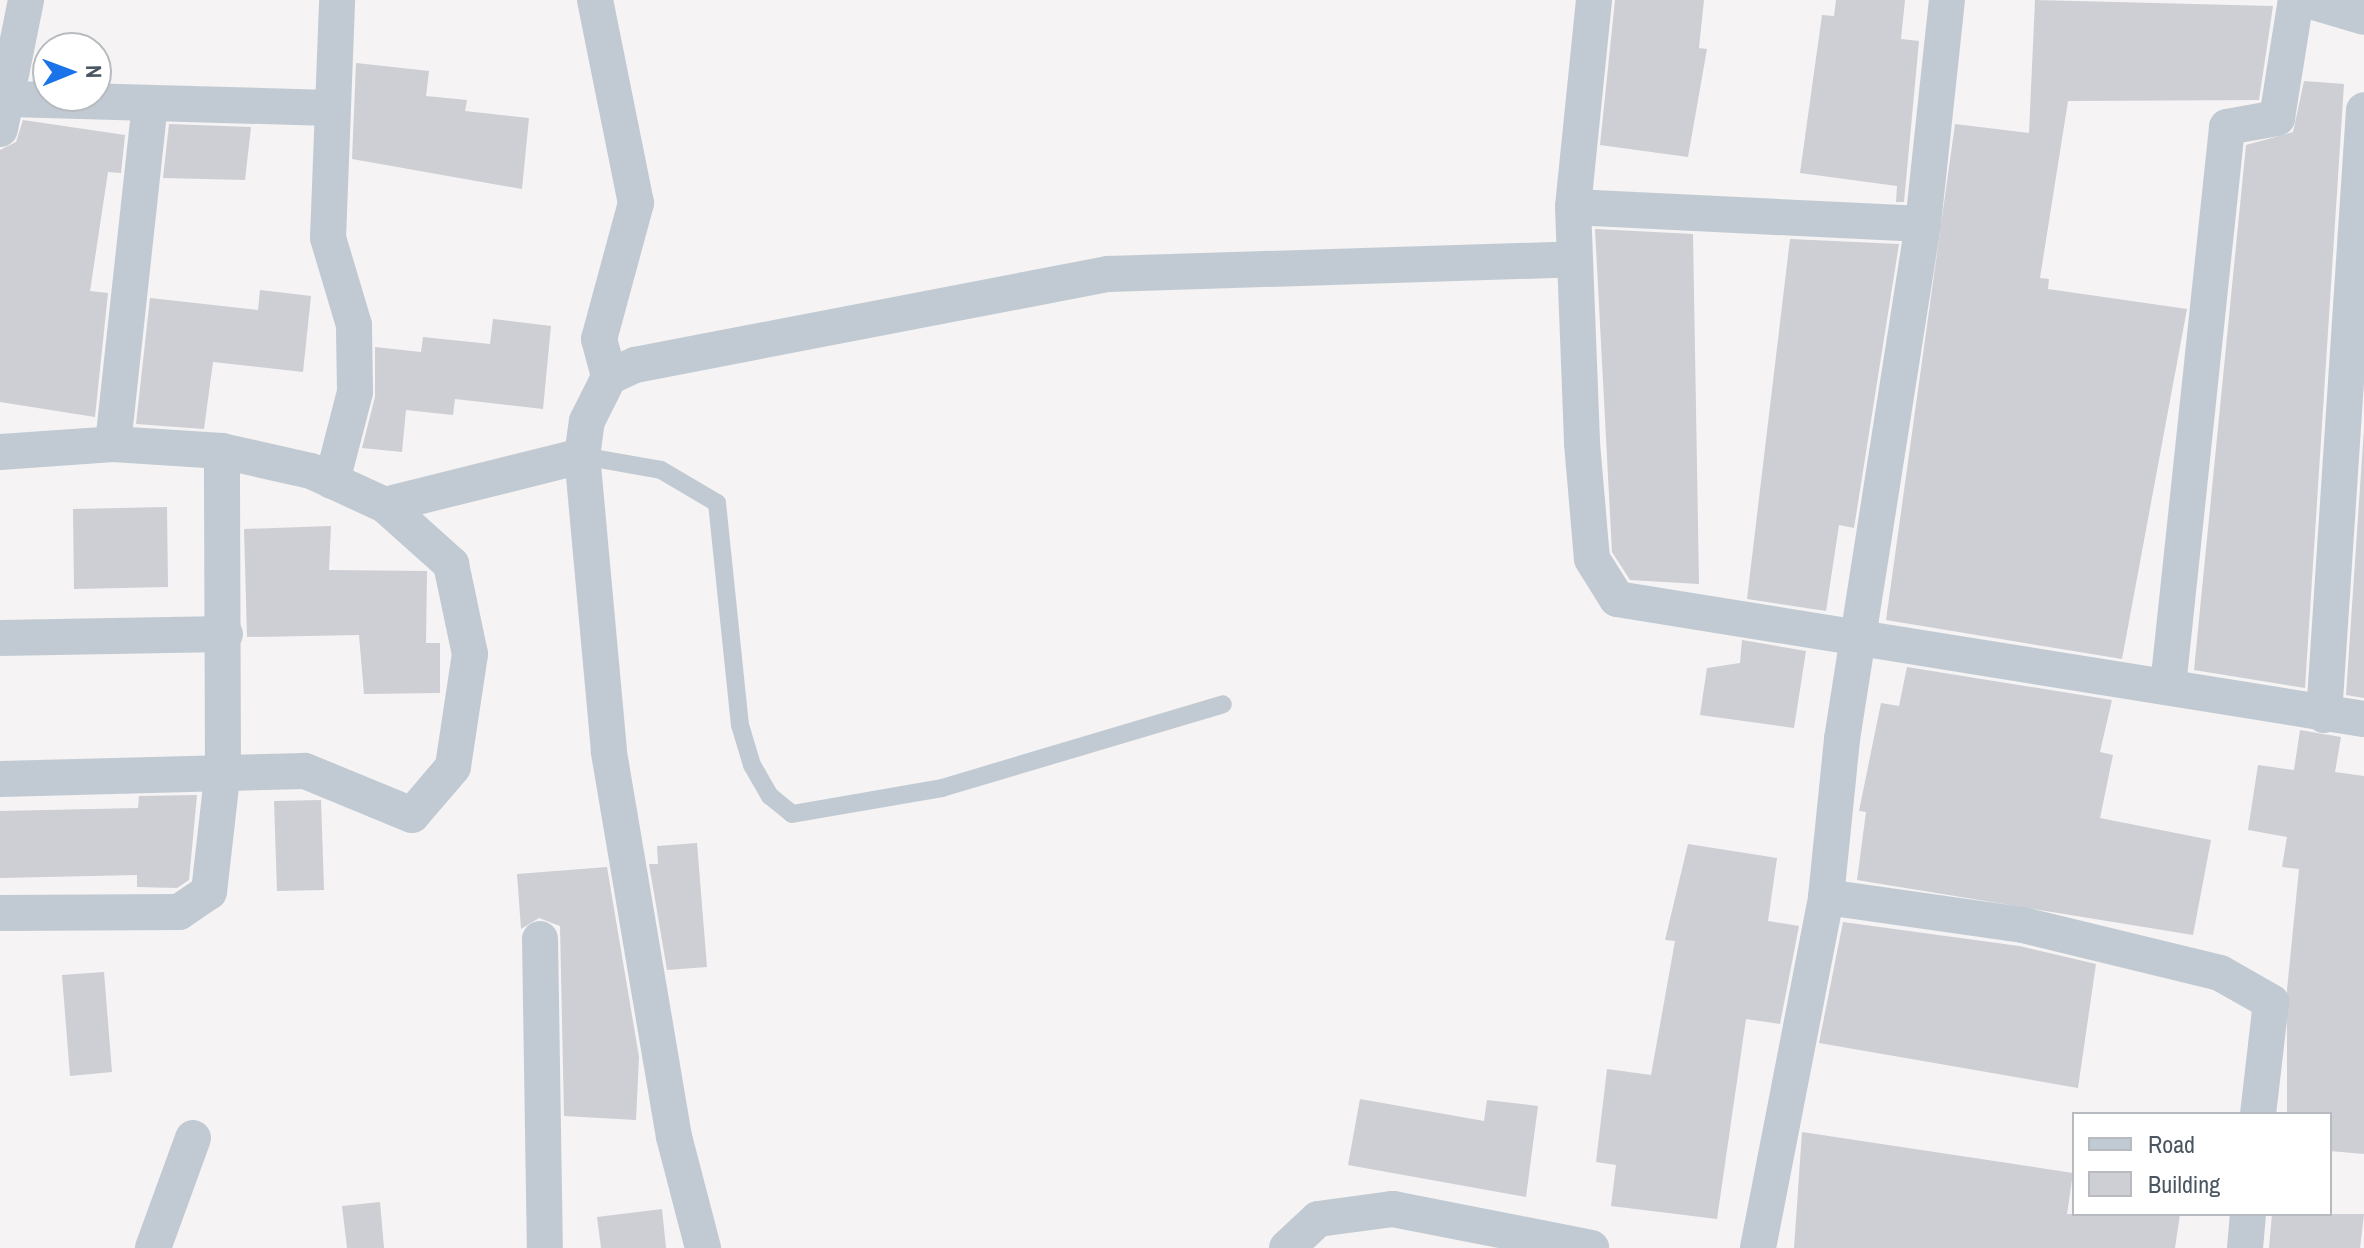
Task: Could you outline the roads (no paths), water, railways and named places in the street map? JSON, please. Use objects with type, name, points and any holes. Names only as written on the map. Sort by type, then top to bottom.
[{"type":"street","points":[[26,0],[5,114],[150,103],[330,108]]},
{"type":"street","points":[[332,481],[355,392],[354,325],[328,238],[330,108],[337,0]]},
{"type":"street","points":[[595,0],[636,203],[599,339],[609,377]]},
{"type":"street","points":[[1594,0],[1573,207],[1592,559],[1617,599],[2364,719]]},
{"type":"street","points":[[1758,1248],[1826,897],[1858,639],[1923,224],[1947,0]]},
{"type":"street","points":[[2168,686],[2227,127],[2277,118],[2296,0]]},
{"type":"street","points":[[113,444],[150,103]]},
{"type":"street","points":[[2324,715],[2364,110]]},
{"type":"street","points":[[1573,207],[1923,224]]},
{"type":"street","points":[[703,1248],[674,1137],[609,751],[582,456],[587,421],[609,377],[635,365],[1108,274],[1575,259]]},
{"type":"street","points":[[0,452],[113,444],[222,451],[332,481],[385,505],[451,564],[470,654],[453,767],[412,815],[305,771],[223,769],[0,779]]},
{"type":"street","points":[[0,913],[179,912],[198,905],[215,871],[223,769],[225,634],[222,451]]},
{"type":"street","points":[[385,505],[582,456]]},
{"type":"street","points":[[0,638],[225,634]]},
{"type":"street","points":[[1826,897],[2023,925],[2220,973],[2271,1002],[2258,1112]]},
{"type":"street","points":[[540,939],[545,1248]]},
{"type":"street","points":[[153,1248],[193,1138]]},
{"type":"street","points":[[1287,1248],[1318,1219],[1393,1209],[1591,1248]]},
{"type":"street","points":[[2245,1248],[2248,1216]]},
{"type":"lane","points":[[582,456],[661,470],[717,503],[740,725],[758,775],[792,814],[942,788],[1223,704]]}]
